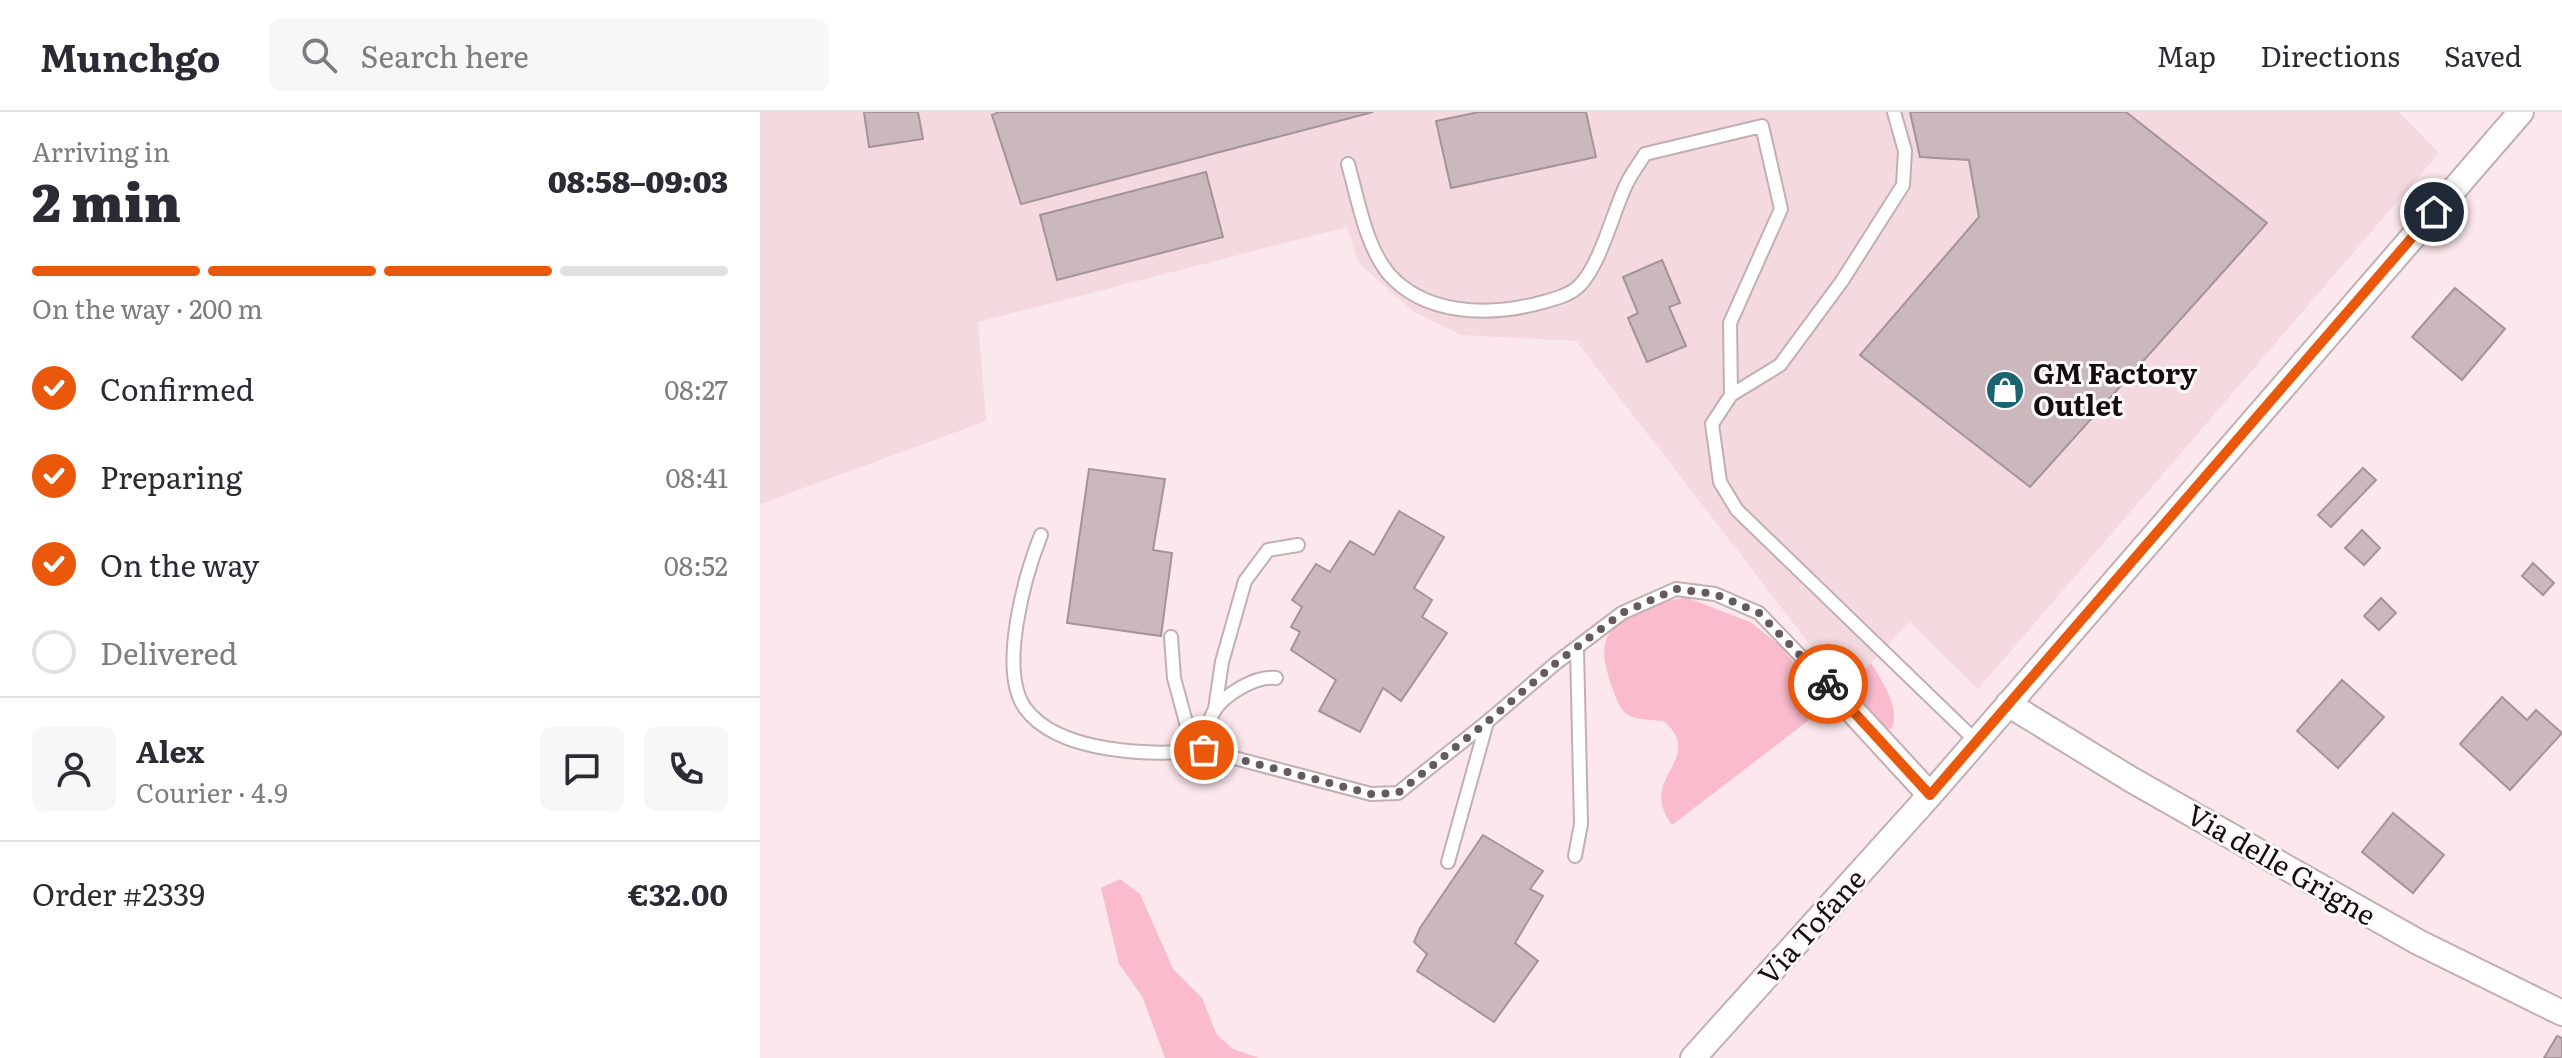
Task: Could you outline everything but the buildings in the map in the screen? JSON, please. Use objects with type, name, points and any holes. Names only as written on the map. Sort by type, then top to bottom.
[{"type":"street","name":"Via Tofane","points":[[1693,1058],[1930,795],[2521,112]]},
{"type":"street","points":[[1839,696],[1930,795]]},
{"type":"street","name":"Via delle Grigne","points":[[2008,704],[2132,780],[2405,935],[2562,1013]]},
{"type":"lane","points":[[1731,395],[1730,323],[1781,209],[1758,112]]},
{"type":"lane","points":[[1894,112],[1905,151],[1903,185],[1842,281],[1780,365],[1731,395],[1712,424],[1720,482],[1737,510],[1976,741]]},
{"type":"lane","points":[[1348,164],[1374,250],[1389,274],[1415,295],[1447,306],[1474,312],[1511,310],[1555,299],[1580,285],[1596,258],[1627,183],[1645,154],[1762,126]]},
{"type":"lane","points":[[1041,535],[1023,586],[1014,655],[1017,689],[1025,708],[1043,724],[1066,737],[1100,747],[1174,754],[1204,750],[1371,794],[1398,793],[1622,613],[1676,589],[1715,594],[1759,613],[1839,696]]},
{"type":"lane","points":[[1204,750],[1215,709],[1222,662],[1245,581],[1268,550],[1298,545]]},
{"type":"lane","points":[[1171,637],[1174,678],[1190,737],[1204,750]]},
{"type":"lane","points":[[1575,856],[1581,824],[1577,649]]},
{"type":"lane","points":[[1215,709],[1235,692],[1265,676],[1276,678]]},
{"type":"lane","points":[[1448,862],[1487,722]]},
{"type":"shaded area","points":[[760,112],[2399,112],[2439,153],[1978,689],[1910,622],[1845,690],[1576,341],[1461,335],[1412,311],[1358,262],[1347,227],[978,322],[986,421],[760,504]]},
{"type":"shaded area","points":[[1688,598],[1752,623],[1779,645],[1830,704],[1672,825],[1663,808],[1662,794],[1676,758],[1678,747],[1675,735],[1664,721],[1633,717],[1622,709],[1609,677],[1604,649],[1610,633],[1627,617],[1652,605]]},
{"type":"shaded area","points":[[1871,663],[1892,704],[1894,721],[1891,729],[1882,728],[1851,689],[1845,690]]},
{"type":"shaded area","points":[[1120,879],[1140,894],[1173,969],[1202,998],[1217,1035],[1233,1049],[1259,1058],[1165,1058],[1142,996],[1119,964],[1101,888]]},
{"type":"way so far","points":[[1204,750],[1371,794],[1398,793],[1622,613],[1676,589],[1715,594],[1759,613],[1828,684]]},
{"type":"place","name":"GM Factory Outlet","points":[[2005,390]]},
{"type":"route","points":[[1828,684],[1930,795],[2434,212]]}]
